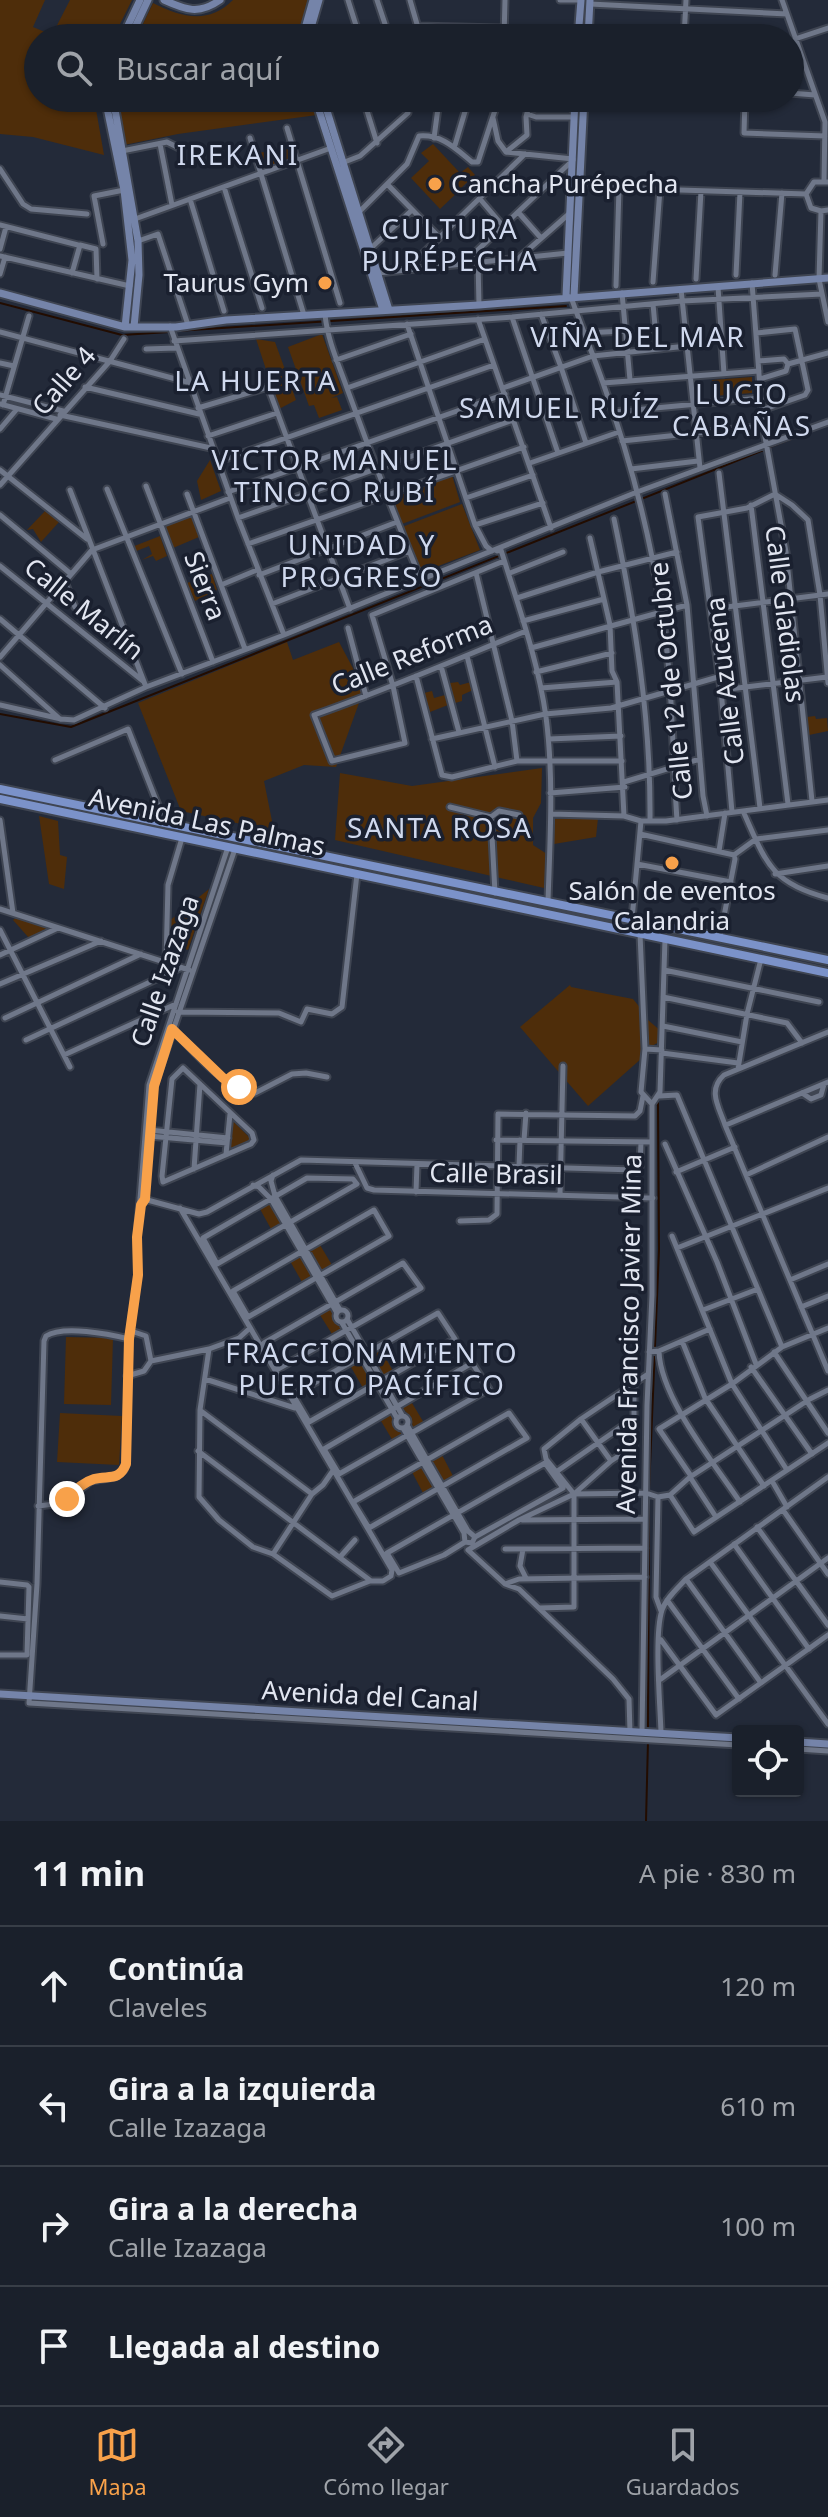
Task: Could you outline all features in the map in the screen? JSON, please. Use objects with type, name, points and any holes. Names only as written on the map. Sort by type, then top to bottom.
[{"type":"main road","name":"Avenida Las Palmas","points":[[0,789],[496,894],[548,901],[828,960]]},
{"type":"main road","name":"Avenida Las Palmas","points":[[0,799],[828,973]]},
{"type":"street","points":[[129,24],[140,0]]},
{"type":"street","points":[[137,24],[148,0]]},
{"type":"street","points":[[164,0],[193,11],[220,0]]},
{"type":"street","points":[[306,24],[316,0]]},
{"type":"street","points":[[348,0],[356,24]]},
{"type":"street","points":[[377,0],[385,24]]},
{"type":"street","points":[[410,0],[416,24]]},
{"type":"street","points":[[504,24],[505,0]]},
{"type":"street","points":[[560,0],[580,0],[579,24]]},
{"type":"street","points":[[684,24],[686,0]]},
{"type":"street","points":[[782,0],[790,24]]},
{"type":"street","points":[[589,24],[590,2],[787,14]]},
{"type":"street","points":[[804,36],[828,28]]},
{"type":"street","points":[[804,65],[825,122],[826,182],[814,182],[806,194]]},
{"type":"street","points":[[804,94],[815,95]]},
{"type":"street","points":[[108,112],[136,260],[131,287],[130,327]]},
{"type":"street","points":[[115,112],[138,241],[130,327]]},
{"type":"street","points":[[319,112],[339,164]]},
{"type":"street","points":[[326,112],[339,164],[386,310]]},
{"type":"street","points":[[369,112],[377,143]]},
{"type":"street","points":[[339,164],[360,156],[408,112]]},
{"type":"street","points":[[434,138],[437,112]]},
{"type":"street","points":[[455,145],[465,112]]},
{"type":"street","points":[[355,214],[388,185],[412,157],[419,136],[455,145],[472,162],[478,162],[495,112]]},
{"type":"street","points":[[575,112],[568,253],[570,296],[613,412],[638,494],[662,612],[677,820]]},
{"type":"street","points":[[570,296],[581,183],[584,112]]},
{"type":"street","points":[[745,112],[744,133],[825,136]]},
{"type":"street","points":[[506,152],[527,135],[527,114],[536,117],[575,117]]},
{"type":"street","points":[[493,117],[499,145],[506,152],[573,159]]},
{"type":"street","points":[[287,128],[340,303]]},
{"type":"street","points":[[250,138],[304,315]]},
{"type":"street","points":[[121,151],[174,143],[179,148]]},
{"type":"street","points":[[160,144],[172,205]]},
{"type":"street","points":[[135,219],[331,148]]},
{"type":"street","points":[[406,270],[525,154]]},
{"type":"street","points":[[464,264],[573,159]]},
{"type":"street","points":[[0,169],[23,204],[31,209],[87,214]]},
{"type":"street","points":[[572,181],[619,188],[806,194]]},
{"type":"street","points":[[388,185],[439,237]]},
{"type":"street","points":[[224,187],[262,308]]},
{"type":"street","points":[[619,188],[619,289],[630,380]]},
{"type":"street","points":[[653,282],[660,189]]},
{"type":"street","points":[[103,244],[94,196],[124,190]]},
{"type":"street","points":[[696,279],[701,191]]},
{"type":"street","points":[[736,275],[740,192]]},
{"type":"street","points":[[775,275],[782,193]]},
{"type":"street","points":[[806,194],[811,208],[824,211],[822,294],[828,320]]},
{"type":"street","points":[[190,199],[224,311]]},
{"type":"street","points":[[480,199],[503,226]]},
{"type":"street","points":[[370,249],[412,210]]},
{"type":"street","points":[[518,212],[541,238]]},
{"type":"street","points":[[519,258],[570,212]]},
{"type":"street","points":[[355,214],[370,249],[374,274]]},
{"type":"street","points":[[0,249],[3,226],[96,249],[97,279]]},
{"type":"street","points":[[138,241],[158,234],[188,326]]},
{"type":"street","points":[[72,273],[79,245]]},
{"type":"street","points":[[374,274],[568,253]]},
{"type":"street","points":[[0,274],[2,256],[131,287]]},
{"type":"street","points":[[478,262],[479,305]]},
{"type":"street","points":[[0,293],[130,327],[170,328],[226,320],[304,315],[326,317],[479,305],[619,289],[824,279]]},
{"type":"street","name":"Calle Gladiolas","points":[[752,283],[763,426],[775,494],[751,505],[788,804]]},
{"type":"street","points":[[718,286],[724,374]]},
{"type":"street","points":[[681,288],[699,464]]},
{"type":"street","points":[[146,349],[174,342],[327,329],[512,317],[682,301],[822,294]]},
{"type":"street","points":[[653,304],[657,348]]},
{"type":"street","points":[[541,314],[586,443]]},
{"type":"street","points":[[29,316],[2,404],[212,449]]},
{"type":"street","points":[[326,317],[336,360],[375,469],[421,580]]},
{"type":"street","points":[[512,317],[558,453]]},
{"type":"street","points":[[478,319],[551,528]]},
{"type":"street","points":[[407,324],[475,525],[486,546],[502,556],[510,573],[541,688],[550,763],[548,901]]},
{"type":"street","points":[[170,328],[229,495],[284,635]]},
{"type":"street","points":[[756,333],[795,329],[807,393],[762,410]]},
{"type":"street","points":[[584,333],[625,331]]},
{"type":"street","points":[[0,332],[188,382]]},
{"type":"street","points":[[336,360],[411,334]]},
{"type":"street","name":"Calle 4","points":[[0,485],[110,361],[124,339]]},
{"type":"street","points":[[347,388],[485,339]]},
{"type":"street","points":[[0,657],[92,550],[296,468],[439,417],[533,376],[593,356],[687,346]]},
{"type":"street","points":[[788,364],[828,353]]},
{"type":"street","points":[[758,361],[784,359],[788,364]]},
{"type":"street","points":[[0,363],[14,366]]},
{"type":"street","points":[[759,379],[786,371],[788,364]]},
{"type":"street","points":[[217,462],[494,365]]},
{"type":"street","points":[[603,383],[759,371]]},
{"type":"street","points":[[85,387],[199,411],[268,387],[350,609]]},
{"type":"street","points":[[3,396],[60,415]]},
{"type":"street","points":[[613,412],[761,398]]},
{"type":"street","points":[[0,429],[17,409]]},
{"type":"street","points":[[208,436],[277,413]]},
{"type":"street","points":[[238,518],[513,420]]},
{"type":"street","points":[[631,469],[699,464],[768,447],[828,422]]},
{"type":"street","points":[[622,441],[763,426]]},
{"type":"street","points":[[530,463],[619,432]]},
{"type":"street","points":[[248,544],[524,447]]},
{"type":"street","points":[[0,705],[74,720],[105,708],[145,684],[182,674],[350,609],[638,494],[699,464]]},
{"type":"street","points":[[0,470],[87,539]]},
{"type":"street","name":"Calle Azucena","points":[[719,473],[760,808]]},
{"type":"street","points":[[466,498],[533,475]]},
{"type":"street","name":"Sierra","points":[[146,486],[213,662]]},
{"type":"street","points":[[107,489],[182,674]]},
{"type":"street","points":[[70,490],[145,684]]},
{"type":"street","points":[[187,494],[245,649]]},
{"type":"street","name":"Calle 12 de Octubre","points":[[665,494],[687,605],[707,816]]},
{"type":"street","points":[[775,494],[808,520],[820,595],[828,683]]},
{"type":"street","points":[[775,494],[792,598],[812,801]]},
{"type":"street","points":[[475,525],[543,503]]},
{"type":"street","points":[[719,851],[729,813],[721,690],[698,517],[751,505]]},
{"type":"street","points":[[0,515],[71,574]]},
{"type":"street","points":[[614,519],[634,619],[645,698],[650,821]]},
{"type":"street","points":[[221,585],[327,550],[397,522]]},
{"type":"street","points":[[590,538],[610,625],[612,671],[620,704],[624,816]]},
{"type":"street","points":[[272,604],[409,551]]},
{"type":"street","points":[[510,573],[563,552]]},
{"type":"street","points":[[517,598],[598,572],[677,552]]},
{"type":"street","points":[[393,686],[372,615],[476,573],[502,556]]},
{"type":"street","name":"Calle Marlín","points":[[0,566],[145,684]]},
{"type":"street","points":[[476,573],[512,721],[517,761]]},
{"type":"street","points":[[65,582],[75,607]]},
{"type":"street","points":[[711,609],[828,594]]},
{"type":"street","points":[[523,621],[604,599]]},
{"type":"street","points":[[531,648],[687,605]]},
{"type":"street","points":[[0,619],[105,708]]},
{"type":"street","points":[[348,628],[367,697]]},
{"type":"street","name":"Calle Reforma","points":[[393,686],[405,743],[332,761],[314,715],[367,697],[416,676],[526,631]]},
{"type":"street","points":[[536,672],[612,653]]},
{"type":"street","points":[[467,656],[495,767]]},
{"type":"street","points":[[0,665],[61,719]]},
{"type":"street","points":[[441,666],[459,732]]},
{"type":"street","points":[[416,676],[442,775],[452,777],[517,761],[622,761]]},
{"type":"street","points":[[432,739],[545,714],[611,708],[718,677]]},
{"type":"street","points":[[721,690],[828,677]]},
{"type":"street","points":[[541,688],[617,682]]},
{"type":"street","points":[[55,760],[128,729],[166,824]]},
{"type":"street","points":[[549,739],[621,736]]},
{"type":"street","points":[[550,793],[624,784],[700,759]]},
{"type":"street","points":[[551,814],[624,816],[641,821],[677,820],[828,800]]},
{"type":"street","points":[[450,807],[491,817]]},
{"type":"street","points":[[491,817],[499,811],[519,815]]},
{"type":"street","points":[[743,811],[775,874],[803,892],[828,898]]},
{"type":"street","points":[[491,817],[496,894]]},
{"type":"street","points":[[0,820],[13,913]]},
{"type":"street","points":[[632,919],[641,821]]},
{"type":"street","points":[[734,855],[756,839],[828,830]]},
{"type":"street","points":[[640,834],[734,855]]},
{"type":"street","points":[[166,962],[168,885],[182,837]]},
{"type":"street","name":"Calle Izazaga","points":[[38,1506],[63,1503],[91,1481],[110,1480],[124,1470],[126,1464],[129,1339],[138,1275],[137,1237],[149,1085],[232,847]]},
{"type":"street","points":[[720,938],[734,855]]},
{"type":"street","points":[[637,864],[731,882]]},
{"type":"street","points":[[775,874],[828,866]]},
{"type":"street","points":[[178,1012],[279,1013],[301,1022],[307,1009],[332,1014],[342,1007],[357,874]]},
{"type":"street","points":[[0,909],[187,969]]},
{"type":"street","points":[[0,955],[58,927]]},
{"type":"street","points":[[0,930],[70,1067]]},
{"type":"street","points":[[460,1221],[494,1218],[497,1214],[498,1114],[635,1116],[640,1111],[645,1049],[640,934]]},
{"type":"street","points":[[643,1096],[652,1104],[658,1096],[665,939]]},
{"type":"street","points":[[0,984],[102,941]]},
{"type":"street","points":[[5,1018],[142,954]]},
{"type":"street","points":[[738,1066],[747,1014],[762,958]]},
{"type":"street","points":[[26,1040],[187,969]]},
{"type":"street","points":[[664,970],[819,1002]]},
{"type":"street","points":[[663,997],[787,1023],[802,1043]]},
{"type":"street","points":[[64,1055],[178,1004]]},
{"type":"street","name":"Calle Izazaga","points":[[147,1133],[154,1086],[178,1004]]},
{"type":"street","points":[[663,1026],[742,1042]]},
{"type":"street","points":[[172,1029],[223,1078],[250,1092],[255,1093],[292,1074],[327,1077]]},
{"type":"street","points":[[828,1032],[738,1066],[715,1084],[714,1096],[828,1371]]},
{"type":"street","points":[[645,1049],[738,1066]]},
{"type":"street","points":[[560,1194],[563,1066]]},
{"type":"street","points":[[179,1069],[186,1069],[200,1083],[252,1133],[254,1140],[163,1182],[172,1079],[179,1069]]},
{"type":"street","points":[[194,1169],[200,1083]]},
{"type":"street","points":[[725,1125],[826,1083]]},
{"type":"street","points":[[658,1096],[677,1095],[782,1347]]},
{"type":"street","name":"Avenida Francisco Javier Mina","points":[[642,1732],[648,1373],[654,1351],[652,1104]]},
{"type":"street","points":[[226,1154],[230,1113]]},
{"type":"street","points":[[519,1166],[526,1113]]},
{"type":"street","points":[[147,1133],[227,1140]]},
{"type":"street","points":[[746,1175],[828,1137]]},
{"type":"street","points":[[496,1140],[652,1142]]},
{"type":"street","points":[[142,1201],[199,1214],[207,1212],[301,1160],[635,1170],[640,1167],[641,1142]]},
{"type":"street","points":[[665,1144],[706,1237],[753,1366],[812,1454]]},
{"type":"street","points":[[676,1172],[735,1147]]},
{"type":"street","name":"Calle Brasil","points":[[354,1162],[367,1188],[653,1198]]},
{"type":"street","points":[[416,1192],[417,1164]]},
{"type":"street","points":[[635,1170],[635,1198]]},
{"type":"street","points":[[273,1174],[273,1198]]},
{"type":"street","points":[[307,1178],[353,1179],[357,1184],[217,1264],[203,1238],[273,1198],[307,1178]]},
{"type":"street","points":[[253,1185],[273,1198],[339,1312],[336,1319],[345,1321],[395,1408],[399,1417],[397,1424],[405,1426],[456,1514],[475,1537]]},
{"type":"street","points":[[677,1248],[828,1188]]},
{"type":"street","points":[[180,1208],[392,1570],[391,1576],[332,1596],[273,1554],[253,1547],[206,1507],[199,1497],[198,1451],[200,1410],[209,1349]]},
{"type":"street","points":[[374,1210],[389,1236],[318,1276],[248,1317],[233,1291],[374,1210]]},
{"type":"street","points":[[672,1236],[732,1384],[787,1470]]},
{"type":"street","points":[[403,1263],[421,1288],[278,1369],[264,1343],[333,1303],[403,1263]]},
{"type":"street","points":[[790,1280],[828,1264]]},
{"type":"street","points":[[702,1310],[758,1289]]},
{"type":"street","points":[[801,1307],[828,1296]]},
{"type":"street","points":[[438,1313],[455,1339],[309,1422],[293,1395],[364,1355],[438,1313]]},
{"type":"street","points":[[127,1376],[144,1371],[151,1361],[209,1349],[239,1338],[250,1328]]},
{"type":"street","points":[[716,1517],[659,1429],[732,1384],[782,1347],[828,1328]]},
{"type":"street","points":[[710,1329],[654,1351],[681,1414],[740,1502]]},
{"type":"street","points":[[129,1339],[59,1330],[46,1336],[37,1584],[29,1699],[732,1745]]},
{"type":"street","points":[[131,1331],[146,1336],[151,1361]]},
{"type":"street","points":[[682,1341],[705,1398],[764,1486]]},
{"type":"street","points":[[774,1352],[828,1433]]},
{"type":"street","points":[[273,1554],[312,1494],[336,1473],[489,1389],[472,1363],[324,1449],[336,1473]]},
{"type":"street","points":[[539,1608],[574,1607],[574,1494],[546,1459],[544,1449],[648,1373]]},
{"type":"street","points":[[205,1379],[296,1408]]},
{"type":"street","points":[[630,1732],[629,1699],[613,1679],[519,1589],[505,1584],[468,1550],[519,1520],[574,1494],[611,1461],[634,1446],[634,1384]]},
{"type":"street","points":[[574,1494],[670,1495],[690,1477],[828,1390]]},
{"type":"street","points":[[200,1410],[312,1494]]},
{"type":"street","points":[[509,1413],[527,1438],[440,1488],[369,1528],[353,1502],[509,1413]]},
{"type":"street","points":[[399,1417],[408,1420],[405,1426]]},
{"type":"street","points":[[556,1472],[635,1417]]},
{"type":"street","points":[[581,1419],[611,1461]]},
{"type":"street","points":[[670,1495],[694,1532],[828,1443]]},
{"type":"street","points":[[198,1451],[371,1581]]},
{"type":"street","points":[[545,1463],[563,1488],[475,1537],[472,1543],[465,1542],[444,1555],[399,1573],[387,1553],[545,1463]]},
{"type":"street","points":[[661,1611],[686,1579],[828,1477]]},
{"type":"street","points":[[772,1481],[785,1508],[828,1574]]},
{"type":"street","points":[[656,1497],[656,1597],[661,1611],[661,1732]]},
{"type":"street","points":[[456,1514],[465,1542]]},
{"type":"street","points":[[519,1520],[645,1519]]},
{"type":"street","points":[[757,1527],[828,1625]]},
{"type":"street","points":[[340,1557],[355,1540]]},
{"type":"street","points":[[734,1544],[809,1649]]},
{"type":"street","points":[[505,1549],[645,1548]]},
{"type":"street","points":[[523,1549],[520,1566],[526,1579]]},
{"type":"street","points":[[659,1680],[828,1558]]},
{"type":"street","points":[[710,1562],[828,1724]]},
{"type":"street","points":[[505,1584],[513,1579],[645,1577]]},
{"type":"street","points":[[686,1579],[761,1683]]},
{"type":"street","points":[[0,1582],[29,1586],[27,1655],[0,1655]]},
{"type":"street","points":[[667,1600],[739,1699]]},
{"type":"street","points":[[0,1616],[28,1619]]},
{"type":"street","points":[[659,1638],[716,1715],[828,1635]]},
{"type":"street","name":"Avenida del Canal","points":[[0,1694],[29,1699],[732,1738]]},
{"type":"street","points":[[804,1742],[828,1744]]},
{"type":"street","points":[[804,1749],[828,1751]]},
{"type":"shaded area","points":[[0,0],[45,0],[34,24],[24,24],[24,112],[96,112],[104,155],[33,137],[0,134]]},
{"type":"shaded area","points":[[70,0],[132,0],[120,24],[58,24]]},
{"type":"shaded area","points":[[233,0],[308,0],[302,24],[143,24],[153,3],[194,16],[204,16],[224,8]]},
{"type":"shaded area","points":[[120,112],[316,112],[317,115],[178,134],[124,145]]},
{"type":"shaded area","name":"Cancha Purépecha","points":[[433,144],[460,173],[468,167],[475,175],[460,189],[458,187],[460,190],[440,209],[411,178],[429,161],[421,153]]},
{"type":"shaded area","points":[[288,148],[292,159],[264,168],[258,153]]},
{"type":"shaded area","points":[[322,334],[343,393],[331,398],[337,397],[342,410],[319,418],[314,405],[309,406],[288,347]]},
{"type":"shaded area","points":[[256,339],[275,342],[296,400],[279,409]]},
{"type":"shaded area","points":[[752,377],[752,393],[713,396],[712,380]]},
{"type":"shaded area","points":[[210,460],[221,491],[201,500],[197,481]]},
{"type":"shaded area","points":[[452,475],[460,502],[402,524],[391,498]]},
{"type":"shaded area","points":[[462,504],[480,550],[420,573],[402,527]]},
{"type":"shaded area","points":[[45,511],[59,522],[41,542],[33,529],[27,530]]},
{"type":"shaded area","points":[[191,516],[199,537],[173,548],[164,526]]},
{"type":"shaded area","points":[[160,536],[167,556],[156,561],[153,556],[142,560],[152,554],[149,546],[134,552],[132,547]]},
{"type":"shaded area","points":[[212,574],[217,590],[195,601],[187,583]]},
{"type":"shaded area","points":[[287,642],[293,660],[339,642],[364,689],[336,767],[304,765],[264,781],[274,831],[181,811],[138,703]]},
{"type":"shaded area","points":[[458,682],[460,685],[471,682],[473,690],[462,695],[462,701],[455,703],[450,683]]},
{"type":"shaded area","points":[[432,691],[434,698],[445,695],[448,705],[430,712],[424,693]]},
{"type":"shaded area","points":[[815,716],[816,719],[827,718],[828,731],[809,735],[807,717]]},
{"type":"shaded area","points":[[542,768],[541,803],[533,818],[533,845],[547,854],[544,888],[335,840],[340,773],[412,786]]},
{"type":"shaded area","points":[[39,816],[58,821],[60,855],[67,857],[64,889],[49,884]]},
{"type":"shaded area","points":[[598,818],[596,837],[554,844],[553,819]]},
{"type":"shaded area","points":[[209,889],[188,950],[185,949],[182,954],[166,938],[168,922]]},
{"type":"shaded area","points":[[18,916],[47,928],[29,938],[13,920]]},
{"type":"shaded area","points":[[570,985],[633,999],[642,1010],[642,1058],[588,1106],[520,1027]]},
{"type":"shaded area","points":[[648,1020],[662,1032],[661,1041],[648,1048]]},
{"type":"shaded area","points":[[232,1120],[251,1139],[231,1149],[229,1148]]},
{"type":"shaded area","points":[[270,1203],[282,1223],[271,1229],[260,1209]]},
{"type":"shaded area","points":[[320,1245],[332,1265],[321,1271],[309,1251]]},
{"type":"shaded area","points":[[301,1255],[313,1276],[302,1282],[290,1261]]},
{"type":"shaded area","points":[[331,1309],[333,1319],[342,1329],[332,1334],[320,1315]]},
{"type":"shaded area","points":[[66,1337],[113,1338],[111,1405],[64,1404]]},
{"type":"shaded area","points":[[381,1350],[393,1371],[382,1377],[370,1357]]},
{"type":"shaded area","points":[[362,1361],[373,1381],[363,1388],[351,1367]]},
{"type":"shaded area","points":[[412,1403],[424,1423],[413,1429],[411,1417],[402,1408]]},
{"type":"shaded area","points":[[60,1413],[122,1416],[119,1465],[57,1462]]},
{"type":"shaded area","points":[[392,1414],[394,1426],[403,1435],[393,1441],[381,1421]]},
{"type":"shaded area","points":[[442,1455],[453,1476],[443,1482],[431,1461]]},
{"type":"shaded area","points":[[422,1466],[434,1487],[423,1493],[412,1472]]},
{"type":"waterway","points":[[0,303],[122,335],[169,332]]},
{"type":"waterway","points":[[176,331],[566,306]]},
{"type":"waterway","points":[[770,447],[812,431]]},
{"type":"waterway","points":[[0,714],[71,727],[764,450]]},
{"type":"waterway","points":[[648,1728],[649,1490],[659,1250],[658,1103]]},
{"type":"waterway","points":[[560,1731],[732,1742]]},
{"type":"waterway","points":[[646,1821],[648,1741]]},
{"type":"place","name":"Cancha Purépecha","points":[[435,184]]},
{"type":"place","name":"Taurus Gym","points":[[325,283]]},
{"type":"place","name":"Salón de eventos Calandria","points":[[672,863]]},
{"type":"district","name":"IREKANI","points":[[238,155]]},
{"type":"district","name":"CULTURA PURÉPECHA","points":[[450,245]]},
{"type":"district","name":"VIÑA DEL MAR","points":[[638,337]]},
{"type":"district","name":"LA HUERTA","points":[[256,381]]},
{"type":"district","name":"SAMUEL RUÍZ","points":[[560,408]]},
{"type":"district","name":"LUCIO CABAÑAS","points":[[742,410]]},
{"type":"district","name":"VICTOR MANUEL TINOCO RUBÍ","points":[[335,476]]},
{"type":"district","name":"UNIDAD Y PROGRESO","points":[[362,561]]},
{"type":"district","name":"SANTA ROSA","points":[[440,828]]},
{"type":"district","name":"FRACCIONAMIENTO PUERTO PACÍFICO","points":[[372,1369]]},
{"type":"route","points":[[67,1499],[96,1478],[110,1480],[124,1470],[126,1464],[127,1376],[138,1275],[137,1237],[141,1205],[145,1199],[154,1086],[172,1029],[223,1078],[239,1087]]}]
